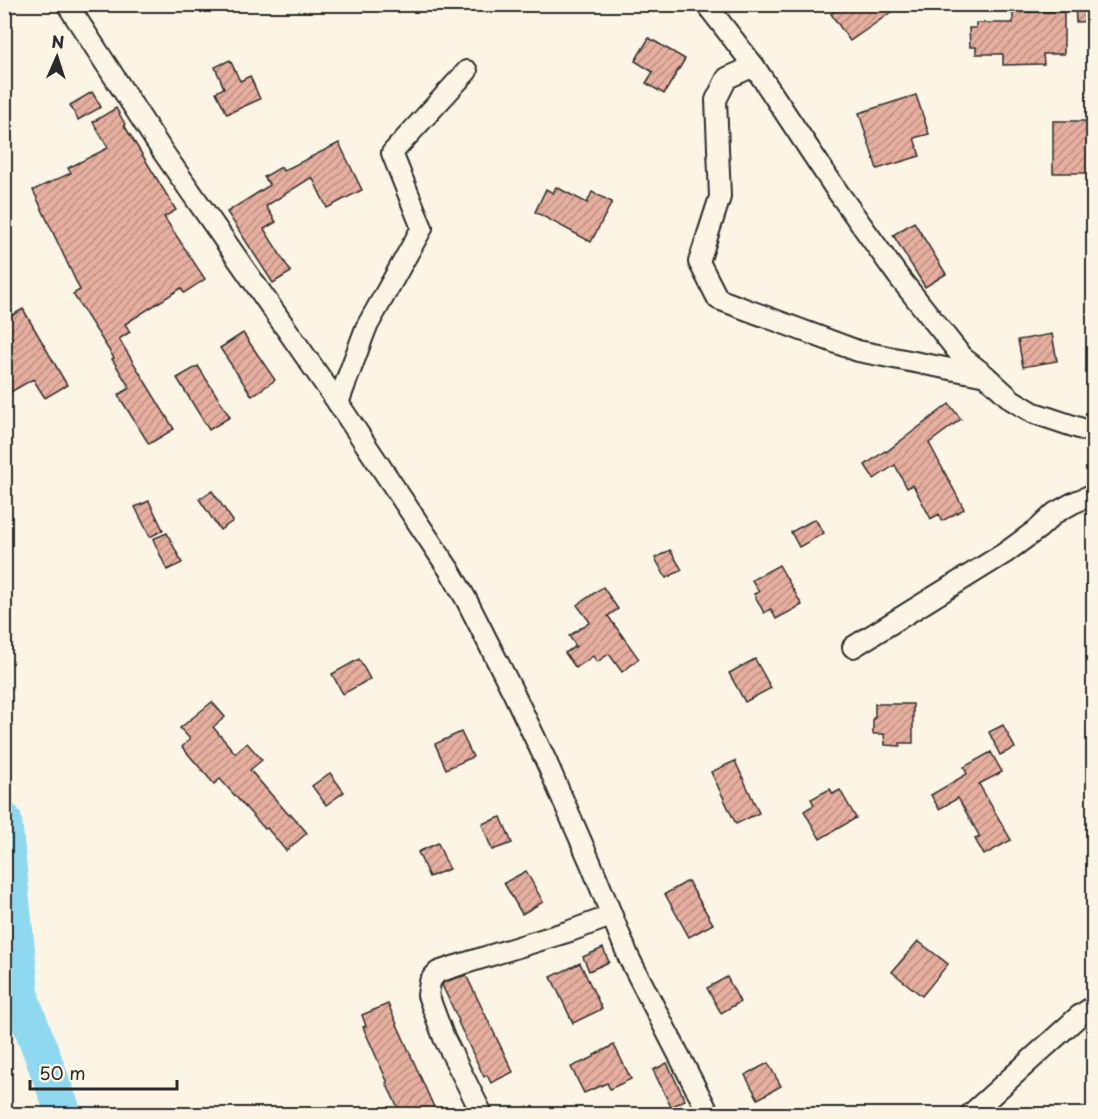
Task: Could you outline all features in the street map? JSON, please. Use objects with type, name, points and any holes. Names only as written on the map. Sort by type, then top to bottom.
[{"type":"street","points":[[67,4],[161,149],[338,403],[450,571],[546,761],[629,958],[709,1114]]},
{"type":"street","points":[[706,4],[754,66],[835,188],[898,276],[963,358],[1011,400],[1034,413],[1094,433]]},
{"type":"street","points":[[754,66],[727,78],[716,100],[720,197],[699,262],[718,299],[858,351],[986,376]]},
{"type":"street","points":[[338,403],[366,328],[422,228],[392,153],[467,71]]},
{"type":"street","points":[[853,647],[1005,553],[1055,513],[1094,494]]},
{"type":"street","points":[[482,1114],[444,1038],[428,995],[430,982],[438,972],[611,916]]},
{"type":"street","points":[[971,1114],[1079,1016],[1094,1006]]},
{"type":"building","points":[[845,4],[903,4],[850,41],[831,14]]},
{"type":"building","points":[[1075,4],[1094,4],[1094,21],[1076,22]]},
{"type":"building","points":[[1013,12],[1064,12],[1064,54],[1043,54],[1044,64],[1003,65],[1003,54],[976,54],[976,47],[970,47],[969,28],[976,28],[976,23],[1013,23]]},
{"type":"building","points":[[649,38],[685,59],[664,94],[646,83],[653,72],[635,61]]},
{"type":"building","points":[[230,60],[240,81],[250,76],[260,99],[227,114],[216,92],[224,88],[215,67]]},
{"type":"building","points":[[92,92],[101,107],[78,120],[70,105]]},
{"type":"building","points":[[916,95],[929,134],[914,138],[920,156],[877,169],[859,113]]},
{"type":"building","points":[[116,108],[176,210],[164,217],[205,279],[184,293],[181,288],[125,324],[130,332],[119,339],[174,429],[149,444],[118,395],[130,388],[112,359],[114,358],[73,294],[80,290],[33,190],[71,173],[68,168],[108,148],[93,122]]},
{"type":"building","points":[[1053,121],[1094,121],[1094,173],[1053,173]]},
{"type":"building","points":[[339,143],[362,190],[327,208],[312,177],[266,206],[276,222],[264,229],[291,272],[273,283],[227,212],[270,185],[264,177],[281,167],[283,171]]},
{"type":"building","points":[[556,187],[587,203],[592,192],[612,202],[591,242],[535,212],[546,189],[553,193]]},
{"type":"building","points":[[914,222],[946,274],[925,287],[893,235]]},
{"type":"building","points":[[23,309],[67,385],[45,398],[33,379],[4,396],[4,320]]},
{"type":"building","points":[[243,333],[275,380],[252,396],[220,348]]},
{"type":"building","points":[[1052,334],[1057,361],[1023,367],[1018,340]]},
{"type":"building","points":[[198,366],[230,417],[209,430],[177,378]]},
{"type":"building","points":[[949,404],[961,419],[929,443],[964,509],[942,521],[939,514],[931,519],[913,485],[907,488],[895,465],[874,479],[865,465],[886,452]]},
{"type":"building","points":[[212,491],[233,521],[220,530],[199,499]]},
{"type":"building","points":[[149,501],[163,530],[150,537],[135,507]]},
{"type":"building","points":[[815,519],[824,533],[799,547],[791,532]]},
{"type":"building","points":[[167,533],[182,563],[167,570],[153,539]]},
{"type":"building","points":[[670,550],[682,570],[666,578],[655,558]]},
{"type":"building","points":[[779,565],[802,605],[776,619],[771,609],[764,613],[754,594],[759,592],[752,580]]},
{"type":"building","points":[[603,587],[618,609],[608,616],[639,659],[622,672],[609,654],[597,662],[593,656],[576,668],[565,653],[576,646],[569,636],[590,622],[577,605]]},
{"type":"building","points":[[359,659],[370,679],[343,694],[332,674]]},
{"type":"building","points":[[755,659],[771,688],[745,702],[729,673]]},
{"type":"building","points":[[212,702],[225,717],[213,727],[235,753],[247,743],[262,760],[250,770],[307,833],[286,851],[220,779],[214,784],[182,747],[190,739],[180,728]]},
{"type":"building","points":[[875,704],[913,704],[913,743],[900,743],[900,746],[885,745],[884,734],[873,734]]},
{"type":"building","points":[[1003,725],[1015,748],[1000,755],[989,732]]},
{"type":"building","points":[[461,732],[473,757],[446,769],[435,744]]},
{"type":"building","points":[[991,752],[1002,772],[979,784],[1011,840],[984,855],[975,839],[980,837],[958,798],[939,809],[931,795],[967,774],[964,767]]},
{"type":"building","points":[[735,761],[759,813],[736,824],[711,772]]},
{"type":"building","points":[[330,773],[344,792],[326,805],[312,786]]},
{"type":"building","points":[[830,789],[833,794],[840,790],[856,818],[820,839],[804,811],[814,805],[811,799]]},
{"type":"building","points":[[501,817],[512,843],[492,850],[482,824]]},
{"type":"building","points":[[438,843],[449,869],[429,877],[418,852]]},
{"type":"building","points":[[526,871],[543,902],[522,914],[504,883]]},
{"type":"building","points":[[688,881],[713,924],[689,937],[665,894]]},
{"type":"building","points":[[918,941],[948,964],[922,996],[892,972]]},
{"type":"building","points":[[603,948],[609,962],[589,971],[583,957]]},
{"type":"building","points":[[580,963],[602,1009],[573,1023],[551,977]]},
{"type":"building","points":[[466,975],[513,1072],[491,1083],[487,1075],[484,1077],[442,985],[444,982]]},
{"type":"building","points":[[727,977],[740,1002],[721,1013],[707,988]]},
{"type":"building","points":[[388,1004],[437,1114],[401,1114],[386,1083],[388,1083],[363,1027],[366,1026],[362,1015]]},
{"type":"building","points":[[614,1045],[631,1079],[610,1089],[607,1083],[584,1093],[571,1067]]},
{"type":"building","points":[[667,1063],[685,1100],[671,1107],[653,1070]]},
{"type":"building","points":[[768,1063],[781,1086],[758,1099],[745,1075]]},
{"type":"waterway","points":[[4,820],[22,1001],[64,1114]]}]
